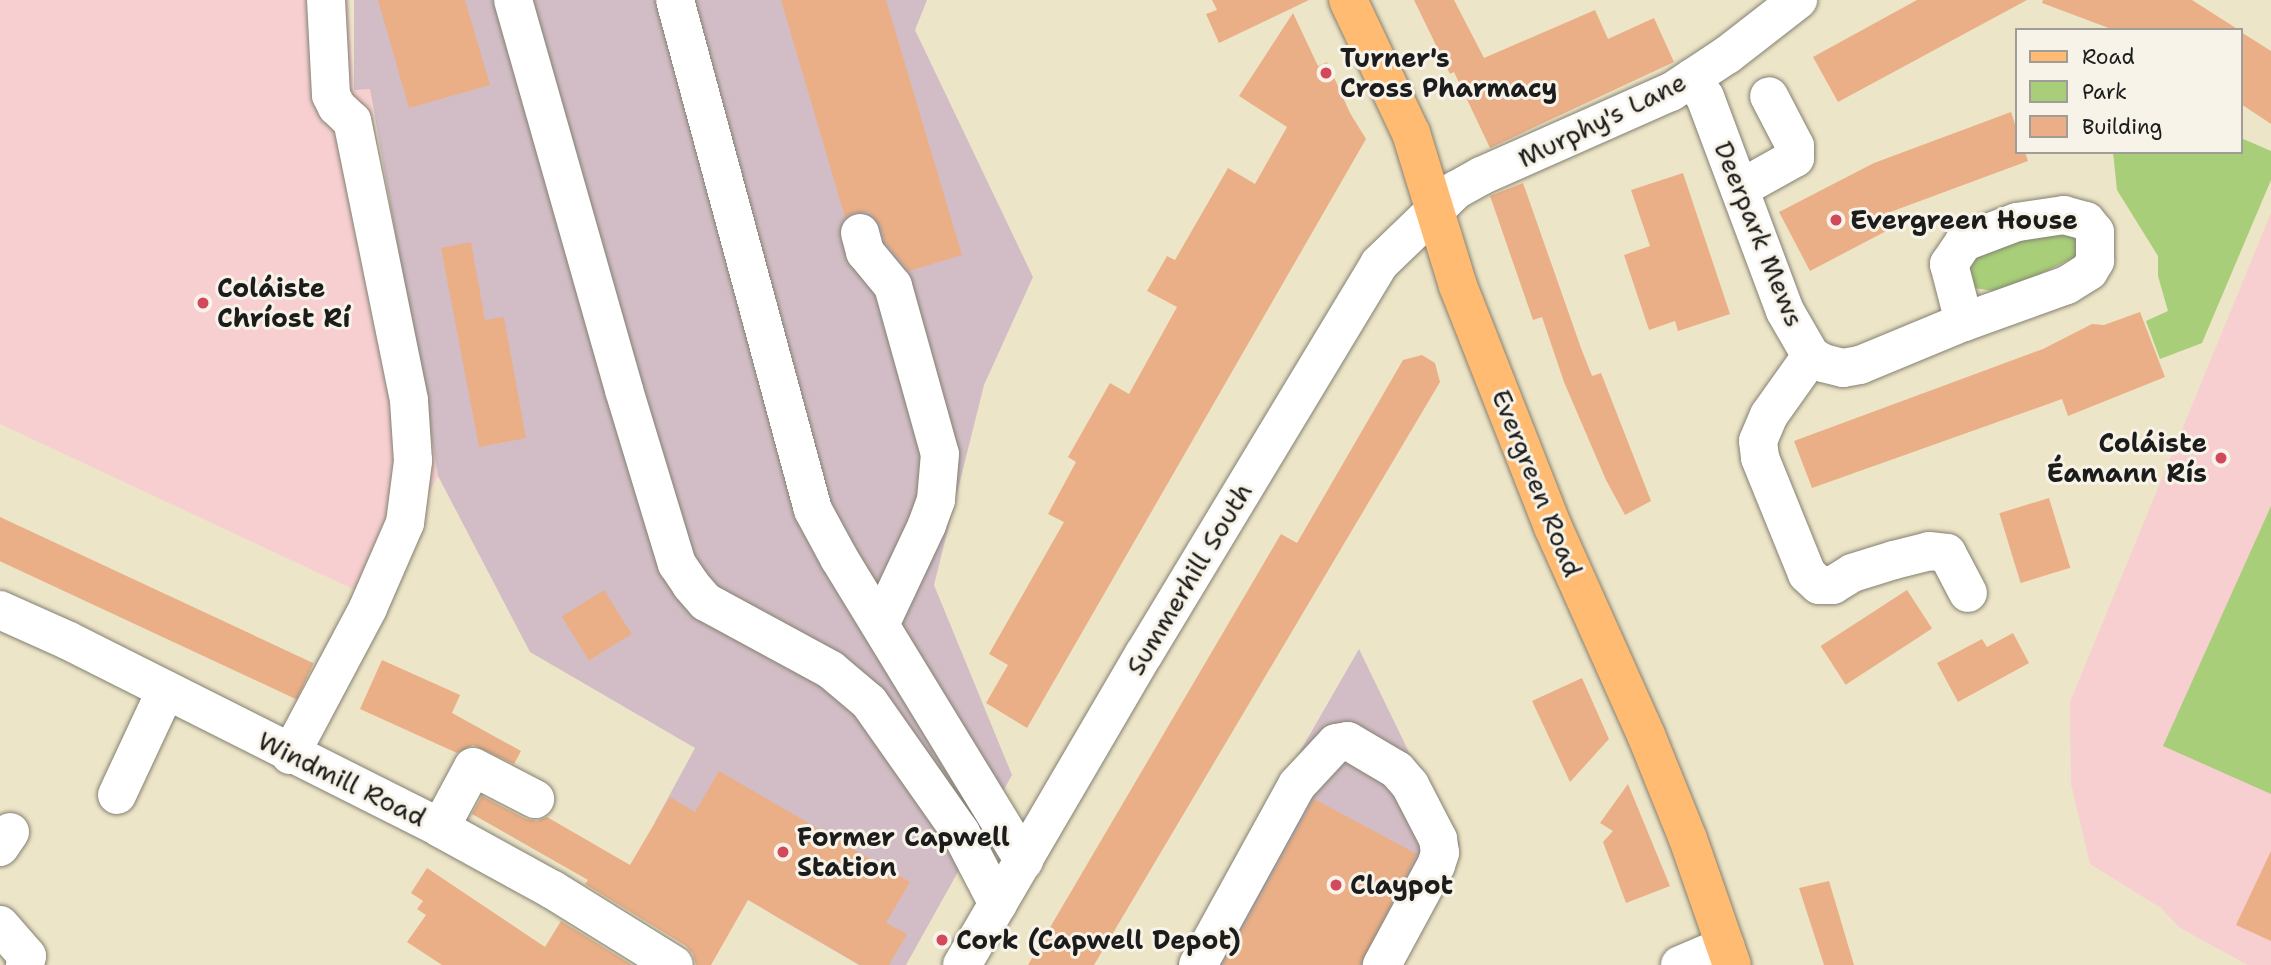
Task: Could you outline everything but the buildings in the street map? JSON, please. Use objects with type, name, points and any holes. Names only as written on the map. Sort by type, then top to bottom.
[{"type":"main road","name":"Evergreen Road","points":[[1348,0],[1411,133],[1463,299],[1553,527],[1646,734],[1688,839],[1729,955]]},
{"type":"street","points":[[290,755],[369,608],[405,523],[413,461],[409,400],[352,121],[337,107],[331,95],[326,0]]},
{"type":"street","points":[[513,0],[624,390],[677,564],[706,602],[831,670],[869,702],[961,833],[998,904]]},
{"type":"street","points":[[675,0],[813,510],[1024,861]]},
{"type":"street","name":"Murphy's Lane","points":[[1435,207],[1481,176],[1671,92],[1765,26],[1797,0]]},
{"type":"street","name":"Deerpark Mews","points":[[1692,78],[1705,97],[1785,312],[1811,356],[1843,368],[1860,365],[1964,322]]},
{"type":"street","points":[[1741,188],[1795,158],[1795,146],[1769,96]]},
{"type":"street","name":"Summerhill South","points":[[962,965],[1151,643],[1379,264],[1435,207]]},
{"type":"street","points":[[860,233],[864,252],[893,286],[940,454],[940,477],[927,525],[880,625]]},
{"type":"street","points":[[1811,356],[1769,415],[1758,440],[1760,458],[1807,574],[1819,586],[1833,585],[1852,573],[1894,560],[1929,551],[1947,553],[1968,593]]},
{"type":"street","name":"Windmill Road","points":[[0,610],[440,828],[553,890],[674,965]]},
{"type":"street","points":[[117,795],[166,690]]},
{"type":"street","points":[[1198,965],[1297,785],[1336,743],[1348,741],[1397,770],[1410,785],[1438,839],[1440,853],[1436,864],[1382,965]]},
{"type":"street","points":[[440,828],[473,767],[535,799]]},
{"type":"street","points":[[0,925],[27,956],[25,965]]},
{"type":"street","points":[[1679,965],[1729,955]]},
{"type":"shaded area","name":"Coláiste Chríost Rí","points":[[0,0],[348,0],[354,89],[370,89],[382,182],[438,476],[370,597],[0,424]]},
{"type":"shaded area","points":[[354,0],[927,0],[915,30],[1033,277],[984,385],[934,585],[1012,775],[906,965],[859,965],[770,913],[780,895],[655,822],[695,748],[530,652],[438,476],[370,89],[354,90]]},
{"type":"shaded area","name":"Coláiste Éamann Rís","points":[[2271,213],[2271,965],[2248,965],[2180,928],[2161,908],[2090,864],[2071,784],[2070,702]]},
{"type":"shaded area","points":[[1359,649],[1420,775],[1460,843],[1397,965],[1177,965]]},
{"type":"green space","points":[[2243,139],[2271,151],[2271,180],[2202,343],[2160,359],[2146,321],[2168,311],[2158,276],[2158,256],[2117,190],[2113,154],[2243,154]]},
{"type":"green space","points":[[2061,232],[2075,236],[2079,242],[2079,255],[2022,283],[1993,291],[1974,288],[1969,270],[1979,250]]},
{"type":"green space","points":[[2271,506],[2271,794],[2163,746]]},
{"type":"place","name":"Turner's Cross Pharmacy","points":[[1326,73]]},
{"type":"place","name":"Evergreen House","points":[[1836,220]]},
{"type":"place","name":"Coláiste Chríost Rí","points":[[203,303]]},
{"type":"place","name":"Coláiste Éamann Rís","points":[[2221,458]]},
{"type":"place","name":"Former Capwell Station","points":[[783,852]]},
{"type":"place","name":"Claypot","points":[[1336,885]]},
{"type":"place","name":"Cork (Capwell Depot)","points":[[942,940]]}]
